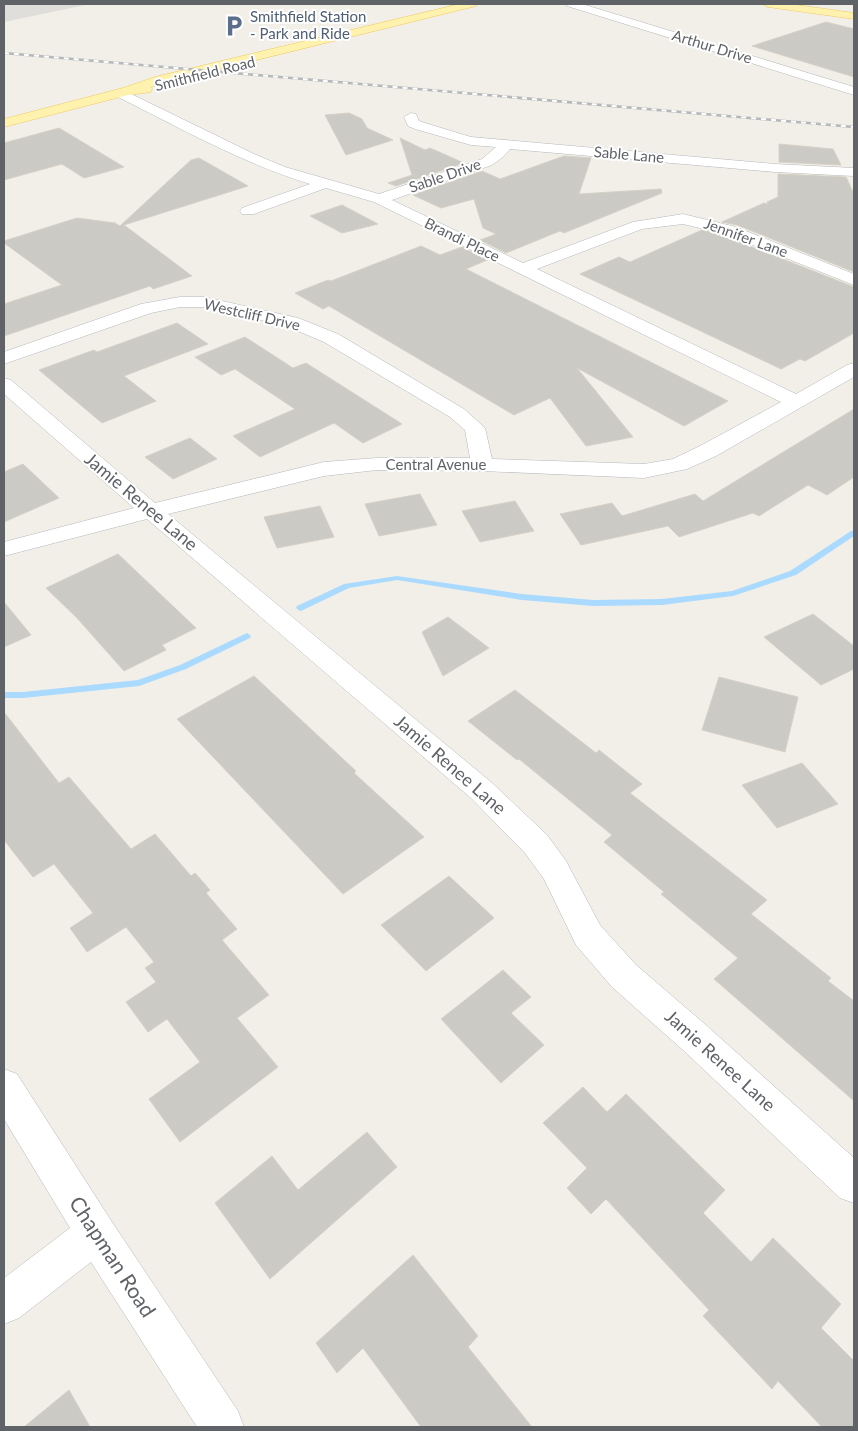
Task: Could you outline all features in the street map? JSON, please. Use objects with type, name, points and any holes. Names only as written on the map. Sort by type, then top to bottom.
[{"type":"main road","name":"Smithfield Road","points":[[4,123],[125,92],[144,90],[246,64],[280,52],[472,4]]},
{"type":"main road","points":[[768,4],[854,16]]},
{"type":"main road","points":[[817,4],[854,9]]},
{"type":"street","name":"Arthur Drive","points":[[571,4],[854,91]]},
{"type":"street","name":"Brandi Place","points":[[125,92],[249,157],[280,170],[379,199],[797,402]]},
{"type":"street","name":"Sable Lane","points":[[411,117],[413,123],[444,135],[506,144],[774,168],[854,172]]},
{"type":"street","name":"Sable Drive","points":[[379,199],[487,162],[498,154],[506,144]]},
{"type":"street","points":[[248,211],[326,183]]},
{"type":"street","name":"Jennifer Lane","points":[[522,269],[639,225],[682,219],[730,230],[854,280]]},
{"type":"street","name":"Westcliff Drive","points":[[4,358],[147,308],[180,302],[204,302],[242,310],[292,322],[331,338],[457,412],[475,428],[482,465]]},
{"type":"street","name":"Central Avenue","points":[[4,549],[324,469],[377,464],[482,465],[613,471],[644,471],[661,468],[678,464],[708,451],[854,369]]},
{"type":"street","name":"Jamie Renee Lane","points":[[4,384],[481,790],[536,844],[555,870],[588,935],[624,976],[696,1038],[854,1184]]},
{"type":"street","name":"Chapman Road","points":[[4,1086],[96,1233],[222,1427]]},
{"type":"street","points":[[4,1303],[96,1233]]},
{"type":"shaded area","points":[[4,4],[90,4],[4,22]]},
{"type":"building","points":[[826,22],[854,29],[854,77],[752,46]]},
{"type":"building","points":[[349,113],[362,119],[367,128],[393,140],[346,155],[325,115]]},
{"type":"building","points":[[59,128],[124,167],[84,178],[62,164],[4,180],[4,143]]},
{"type":"building","points":[[400,138],[425,150],[430,148],[464,163],[396,186],[388,183],[412,175]]},
{"type":"building","points":[[779,144],[833,149],[841,165],[779,162]]},
{"type":"building","points":[[564,156],[591,158],[579,194],[661,189],[662,193],[564,233],[560,231],[506,253],[480,240],[496,234],[483,228],[474,199],[441,208],[413,195],[482,171],[500,179]]},
{"type":"building","points":[[199,158],[248,186],[124,225],[192,276],[153,289],[150,286],[4,336],[4,304],[62,285],[4,243],[4,241],[77,218],[115,223],[120,226],[191,160]]},
{"type":"building","points":[[778,174],[846,177],[854,194],[854,272],[737,225],[722,222],[764,203],[768,204],[767,202],[778,197]]},
{"type":"building","points":[[342,205],[378,224],[342,233],[310,216]]},
{"type":"building","points":[[702,230],[724,236],[854,287],[854,333],[805,361],[800,359],[781,369],[580,274],[619,257],[630,262]]},
{"type":"building","points":[[421,246],[440,255],[462,247],[487,260],[466,269],[728,401],[684,426],[577,368],[633,437],[586,446],[550,398],[514,415],[329,306],[323,309],[295,293]]},
{"type":"building","points":[[177,323],[208,344],[124,376],[156,401],[102,423],[39,370],[94,350],[97,352]]},
{"type":"building","points":[[245,337],[293,368],[306,363],[402,424],[363,443],[334,423],[260,457],[233,436],[295,409],[235,369],[221,375],[195,357]]},
{"type":"building","points":[[854,409],[854,477],[827,495],[808,485],[759,516],[753,513],[679,537],[668,526],[581,545],[560,514],[612,503],[622,516],[695,494],[703,501]]},
{"type":"building","points":[[190,438],[217,459],[173,479],[145,457]]},
{"type":"building","points":[[23,464],[59,498],[4,522],[4,472]]},
{"type":"building","points":[[420,494],[437,525],[379,536],[365,504]]},
{"type":"building","points":[[515,501],[534,531],[480,542],[462,511]]},
{"type":"building","points":[[320,506],[334,537],[277,548],[264,517]]},
{"type":"building","points":[[118,554],[196,628],[162,645],[166,650],[124,671],[77,618],[46,588]]},
{"type":"building","points":[[4,602],[31,635],[4,647]]},
{"type":"building","points":[[813,614],[854,646],[854,669],[821,685],[764,637]]},
{"type":"building","points":[[448,617],[489,648],[443,676],[422,632]]},
{"type":"building","points":[[254,676],[356,771],[354,773],[424,837],[343,894],[177,719]]},
{"type":"building","points":[[719,677],[798,697],[785,752],[702,730]]},
{"type":"building","points":[[515,690],[596,753],[599,750],[642,784],[630,793],[767,900],[751,914],[831,978],[828,981],[854,1001],[854,1101],[714,979],[738,958],[661,894],[664,892],[604,842],[612,835],[519,759],[517,760],[468,721]]},
{"type":"building","points":[[4,712],[59,783],[69,777],[131,849],[155,834],[191,876],[195,873],[210,890],[206,893],[237,929],[222,940],[269,995],[237,1018],[278,1067],[180,1142],[149,1099],[200,1062],[167,1019],[148,1032],[126,1002],[156,982],[145,968],[154,962],[126,927],[87,952],[70,928],[93,913],[54,864],[33,877],[4,840]]},
{"type":"building","points":[[802,763],[838,804],[777,828],[742,785]]},
{"type":"building","points":[[449,876],[494,918],[426,971],[381,925]]},
{"type":"building","points":[[503,970],[531,997],[511,1013],[544,1045],[501,1083],[441,1019]]},
{"type":"building","points":[[583,1087],[607,1112],[626,1094],[725,1190],[703,1213],[751,1262],[773,1238],[841,1304],[821,1328],[854,1361],[854,1427],[822,1427],[778,1381],[772,1389],[703,1316],[709,1310],[606,1199],[591,1214],[567,1188],[587,1168],[543,1123]]},
{"type":"building","points":[[367,1132],[397,1167],[270,1279],[215,1203],[272,1156],[298,1190]]},
{"type":"building","points":[[413,1255],[478,1336],[468,1347],[532,1427],[421,1427],[363,1348],[337,1373],[316,1343]]},
{"type":"building","points":[[69,1390],[90,1427],[24,1427]]},
{"type":"waterway","points":[[300,608],[347,586],[397,578],[522,597],[593,603],[662,602],[733,593],[793,573],[854,533]]},
{"type":"waterway","points":[[4,695],[23,695],[139,683],[183,667],[247,636]]},
{"type":"railway","points":[[4,53],[854,127]]},
{"type":"place","name":"Smithfield Station - Park and Ride","points":[[234,26]]}]
